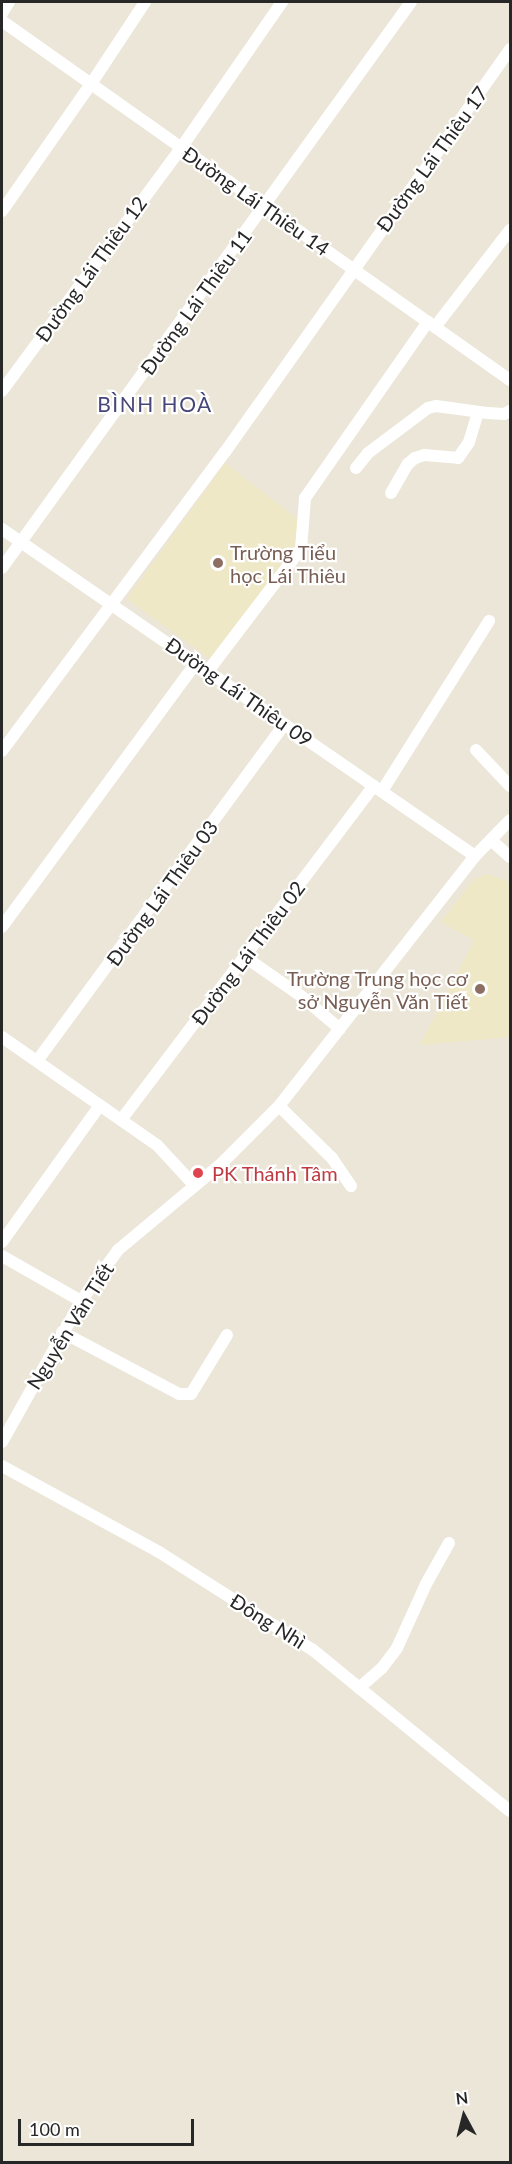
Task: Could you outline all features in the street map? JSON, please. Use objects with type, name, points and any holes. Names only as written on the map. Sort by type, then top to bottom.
[{"type":"street","points":[[2,13],[9,2]]},
{"type":"street","points":[[2,211],[145,2]]},
{"type":"street","name":"Đường Lái Thiêu 12","points":[[2,391],[181,148],[282,2]]},
{"type":"street","name":"Đường Lái Thiêu 11","points":[[2,568],[411,2]]},
{"type":"street","name":"Đường Lái Thiêu 14","points":[[2,21],[510,380]]},
{"type":"street","name":"Đường Lái Thiêu 17","points":[[2,751],[110,603],[225,452],[510,49]]},
{"type":"street","points":[[208,671],[301,549],[305,498],[386,378],[510,230]]},
{"type":"street","points":[[356,468],[368,453],[407,426],[421,411],[436,406],[504,414],[510,411]]},
{"type":"street","points":[[391,493],[408,464],[415,458],[426,455],[458,458],[469,442],[478,412]]},
{"type":"street","name":"Đường Lái Thiêu 09","points":[[2,529],[475,856]]},
{"type":"street","name":"Đường Lái Thiêu 02","points":[[121,1120],[244,957],[378,789],[489,621]]},
{"type":"street","points":[[2,927],[196,663]]},
{"type":"street","name":"Đường Lái Thiêu 03","points":[[37,1061],[285,724]]},
{"type":"street","points":[[476,750],[510,786]]},
{"type":"street","name":"Nguyễn Văn Tiết","points":[[2,1442],[62,1332],[118,1250],[221,1164],[279,1106],[475,856],[510,820]]},
{"type":"street","points":[[491,840],[510,857]]},
{"type":"street","points":[[244,957],[301,996],[340,1029]]},
{"type":"street","points":[[2,1037],[157,1145],[194,1185]]},
{"type":"street","points":[[2,1242],[100,1105]]},
{"type":"street","points":[[279,1106],[332,1158],[351,1186]]},
{"type":"street","points":[[2,1256],[81,1301]]},
{"type":"street","points":[[62,1332],[179,1395],[190,1394],[195,1388],[227,1335]]},
{"type":"street","name":"Đông Nhì","points":[[2,1466],[159,1552],[313,1650],[510,1811]]},
{"type":"street","points":[[359,1688],[382,1668],[397,1648],[426,1584],[449,1543]]},
{"type":"shaded area","name":"Trường Tiểu học Lái Thiêu","points":[[225,463],[308,527],[212,660],[127,599]]},
{"type":"shaded area","name":"Trường Trung học cơ sở Nguyễn Văn Tiết","points":[[487,874],[510,882],[510,1037],[420,1045],[474,940],[440,922],[474,879]]},
{"type":"place","name":"Trường Tiểu học Lái Thiêu","points":[[218,563]]},
{"type":"place","name":"Trường Trung học cơ sở Nguyễn Văn Tiết","points":[[480,989]]},
{"type":"place","name":"PK Thánh Tâm","points":[[198,1173]]},
{"type":"district","name":"BÌNH HOÀ","points":[[155,404]]}]
